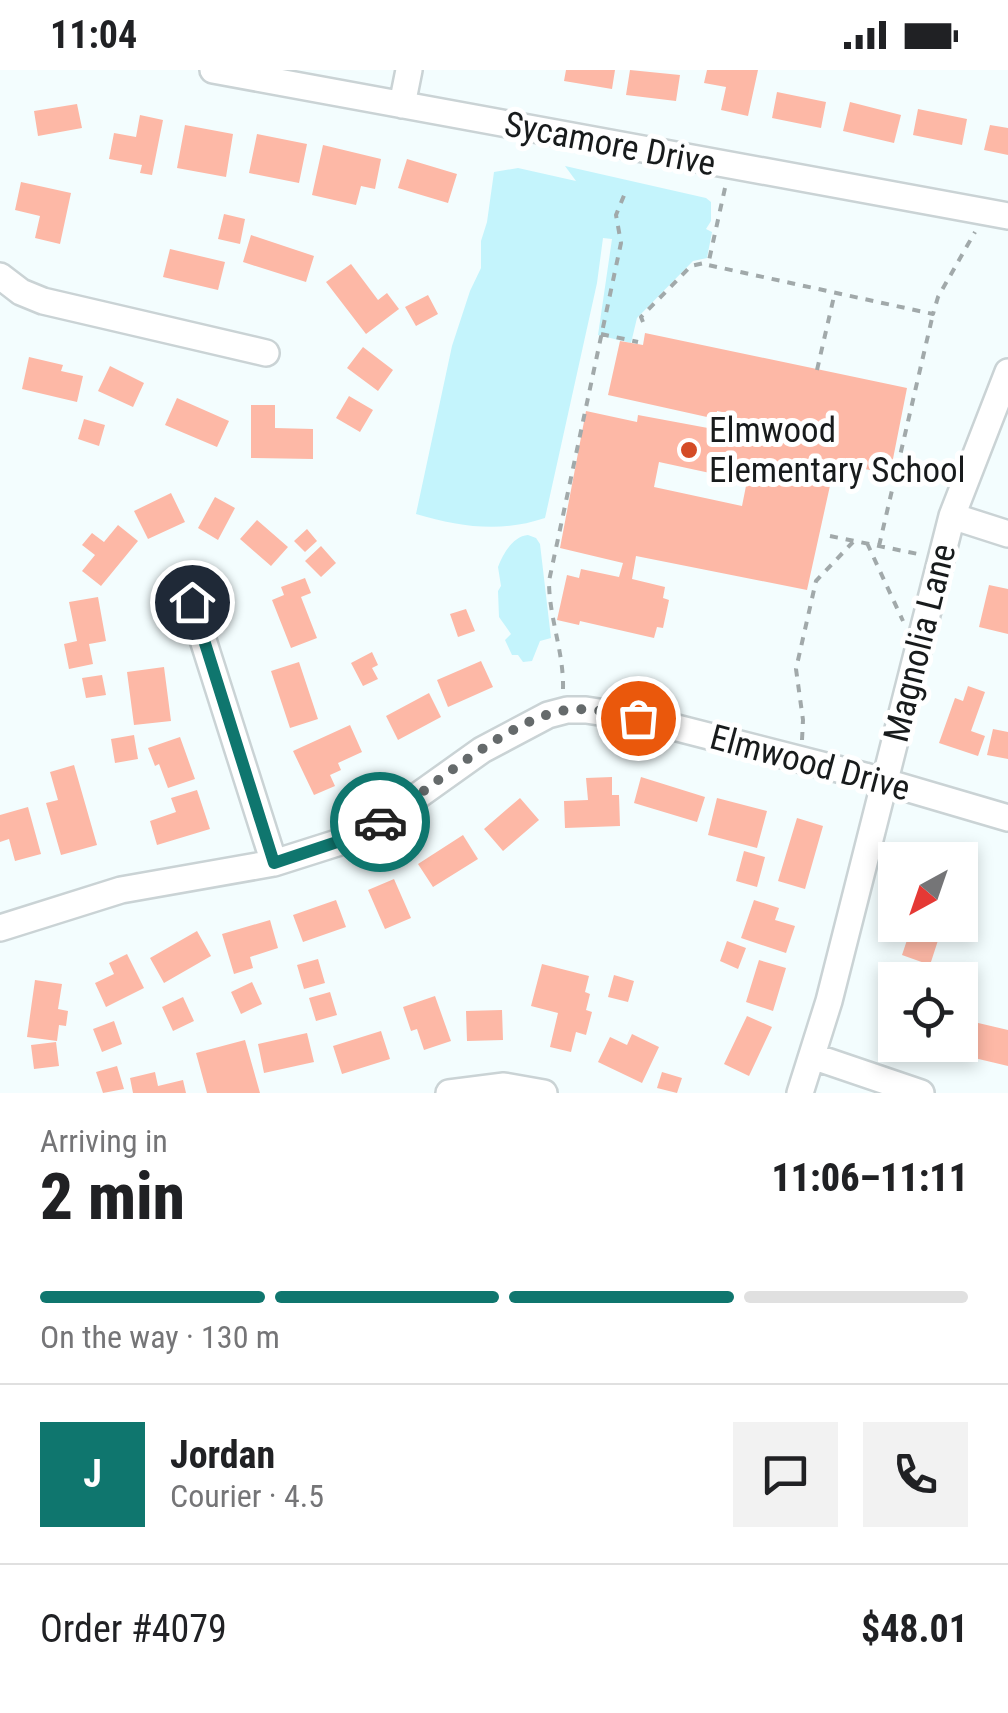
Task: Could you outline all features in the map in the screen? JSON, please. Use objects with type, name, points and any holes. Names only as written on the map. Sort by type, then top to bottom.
[{"type":"street","name":"Sycamore Drive","points":[[213,70],[1008,216]]},
{"type":"street","points":[[402,105],[410,70]]},
{"type":"street","points":[[0,276],[21,292],[43,300],[266,353]]},
{"type":"street","name":"Magnolia Lane","points":[[800,1093],[886,782],[952,516],[1008,372]]},
{"type":"street","points":[[952,516],[1008,534]]},
{"type":"street","points":[[192,602],[274,863]]},
{"type":"street","name":"Elmwood Drive","points":[[0,928],[121,890],[274,863],[319,850],[380,822],[482,750],[566,710],[638,718],[1008,818]]},
{"type":"street","points":[[812,1056],[921,1093]]},
{"type":"street","points":[[449,1093],[504,1086],[544,1093]]},
{"type":"path","points":[[725,188],[708,266],[933,314]]},
{"type":"path","points":[[563,696],[564,670],[549,602],[549,581],[622,243],[616,215],[625,193]]},
{"type":"path","points":[[879,546],[933,314],[975,232]]},
{"type":"path","points":[[642,322],[640,317],[691,266],[709,262]]},
{"type":"path","points":[[817,370],[834,292]]},
{"type":"path","points":[[602,334],[638,342]]},
{"type":"path","points":[[830,536],[925,556]]},
{"type":"path","points":[[803,749],[796,669],[816,580],[853,542]]},
{"type":"path","points":[[867,543],[907,628]]},
{"type":"shaded area","points":[[565,166],[706,198],[711,202],[711,221],[706,229],[712,232],[707,258],[693,261],[637,318],[631,343],[598,335],[612,239],[603,238],[597,283],[545,518],[512,526],[481,526],[416,514],[452,346],[481,268],[481,241],[494,172],[518,168],[576,181]]},
{"type":"shaded area","points":[[528,535],[540,544],[551,638],[540,641],[532,661],[523,662],[518,655],[512,655],[505,640],[511,634],[499,617],[498,567],[513,542]]},
{"type":"building","points":[[566,70],[615,70],[612,89],[564,81]]},
{"type":"building","points":[[630,70],[680,75],[676,101],[626,95]]},
{"type":"building","points":[[707,70],[758,70],[748,116],[721,110],[726,87],[704,83]]},
{"type":"building","points":[[777,92],[826,102],[821,128],[772,118]]},
{"type":"building","points":[[850,102],[901,115],[894,143],[843,131]]},
{"type":"building","points":[[77,104],[82,128],[38,136],[34,111]]},
{"type":"building","points":[[918,109],[967,119],[962,145],[913,135]]},
{"type":"building","points":[[140,115],[163,120],[152,175],[140,173],[142,165],[109,159],[114,133],[136,137]]},
{"type":"building","points":[[185,125],[233,134],[226,177],[177,168]]},
{"type":"building","points":[[990,125],[1008,128],[1008,155],[984,150]]},
{"type":"building","points":[[257,134],[307,144],[299,183],[249,173]]},
{"type":"building","points":[[323,145],[381,159],[375,189],[361,186],[356,205],[312,195]]},
{"type":"building","points":[[407,159],[457,174],[448,203],[398,188]]},
{"type":"building","points":[[21,182],[71,193],[60,244],[35,238],[40,216],[15,210]]},
{"type":"building","points":[[224,214],[245,219],[240,244],[218,239]]},
{"type":"building","points":[[251,235],[314,256],[306,282],[243,262]]},
{"type":"building","points":[[170,249],[225,262],[218,290],[163,277]]},
{"type":"building","points":[[351,264],[378,300],[387,293],[399,309],[366,334],[326,282]]},
{"type":"building","points":[[428,295],[438,314],[416,326],[405,307]]},
{"type":"building","points":[[645,333],[907,388],[890,474],[835,463],[807,590],[636,556],[632,579],[665,587],[663,598],[669,600],[663,628],[657,627],[654,638],[580,621],[579,625],[557,620],[567,575],[579,578],[581,569],[619,577],[623,563],[560,548],[586,411],[637,422],[638,415],[724,431],[727,413],[717,411],[716,419],[608,395],[620,341],[643,345]],"holes":[[[659,462],[747,481],[742,506],[654,487]]]},
{"type":"building","points":[[363,347],[393,370],[378,391],[347,368]]},
{"type":"building","points":[[29,357],[63,365],[61,371],[83,376],[77,402],[22,389]]},
{"type":"building","points":[[110,366],[144,383],[133,407],[98,391]]},
{"type":"building","points":[[349,396],[373,410],[360,432],[336,418]]},
{"type":"building","points":[[177,398],[229,421],[217,447],[165,425]]},
{"type":"building","points":[[251,405],[275,405],[275,428],[313,429],[313,459],[251,458]]},
{"type":"building","points":[[84,419],[105,425],[99,446],[78,439]]},
{"type":"building","points":[[171,493],[185,522],[148,539],[134,511]]},
{"type":"building","points":[[215,497],[235,508],[218,540],[198,528]]},
{"type":"building","points":[[257,520],[288,547],[271,566],[240,539]]},
{"type":"building","points":[[118,525],[138,541],[101,586],[82,571],[95,555],[82,545],[92,533],[104,542]]},
{"type":"building","points":[[307,529],[317,541],[305,552],[294,541]]},
{"type":"building","points":[[321,546],[336,563],[321,577],[305,561]]},
{"type":"building","points":[[305,578],[311,593],[301,597],[317,638],[291,648],[272,600],[284,595],[281,587]]},
{"type":"building","points":[[989,585],[1008,589],[1008,634],[979,627]]},
{"type":"building","points":[[98,597],[106,641],[89,644],[93,664],[69,669],[64,644],[77,641],[69,602]]},
{"type":"building","points":[[466,609],[475,631],[458,637],[450,614]]},
{"type":"building","points":[[372,652],[378,665],[372,668],[378,679],[363,686],[351,663]]},
{"type":"building","points":[[481,661],[493,687],[448,707],[437,680]]},
{"type":"building","points":[[299,662],[318,719],[290,728],[271,671]]},
{"type":"building","points":[[164,667],[171,721],[134,725],[127,672]]},
{"type":"building","points":[[102,675],[106,695],[86,698],[82,678]]},
{"type":"building","points":[[968,686],[985,692],[971,731],[985,736],[978,756],[939,743],[955,698],[963,701]]},
{"type":"building","points":[[429,693],[441,717],[398,740],[386,716]]},
{"type":"building","points":[[350,725],[362,752],[338,763],[341,770],[330,775],[335,786],[314,795],[293,751]]},
{"type":"building","points":[[993,729],[1008,732],[1008,759],[987,755]]},
{"type":"building","points":[[134,735],[138,759],[115,763],[111,739]]},
{"type":"building","points":[[180,737],[195,779],[168,788],[148,748]]},
{"type":"building","points":[[74,765],[97,845],[61,855],[46,803],[58,800],[50,772]]},
{"type":"building","points":[[612,777],[612,795],[619,795],[620,826],[565,828],[564,801],[588,800],[586,778]]},
{"type":"building","points":[[641,777],[705,797],[697,822],[634,803]]},
{"type":"building","points":[[197,790],[210,829],[157,845],[150,821],[176,812],[171,798]]},
{"type":"building","points":[[520,798],[539,820],[503,851],[484,829]]},
{"type":"building","points":[[717,798],[767,811],[757,848],[708,835]]},
{"type":"building","points":[[28,807],[41,854],[15,861],[9,839],[0,842],[0,815]]},
{"type":"building","points":[[797,818],[823,826],[805,889],[778,881]]},
{"type":"building","points":[[463,835],[478,859],[433,887],[418,864]]},
{"type":"building","points":[[744,851],[765,857],[757,887],[736,881]]},
{"type":"building","points":[[394,879],[411,918],[385,929],[368,890]]},
{"type":"building","points":[[336,900],[346,927],[303,942],[293,915]]},
{"type":"building","points":[[754,900],[779,908],[775,920],[795,926],[786,953],[741,938]]},
{"type":"building","points":[[270,920],[278,948],[250,957],[253,968],[234,974],[222,934]]},
{"type":"building","points":[[197,931],[211,956],[164,983],[150,958]]},
{"type":"building","points":[[727,941],[746,948],[738,969],[720,961]]},
{"type":"building","points":[[906,942],[937,942],[931,962],[902,955]]},
{"type":"building","points":[[127,954],[144,988],[106,1007],[95,983],[114,974],[109,963]]},
{"type":"building","points":[[318,959],[325,983],[304,989],[297,965]]},
{"type":"building","points":[[759,960],[786,968],[773,1011],[746,1002]]},
{"type":"building","points":[[542,964],[589,976],[586,1010],[592,1012],[586,1035],[576,1032],[571,1052],[550,1047],[558,1013],[531,1006]]},
{"type":"building","points":[[614,975],[634,981],[628,1002],[608,997]]},
{"type":"building","points":[[35,980],[62,984],[58,1009],[68,1011],[66,1026],[59,1025],[57,1041],[27,1037]]},
{"type":"building","points":[[252,982],[262,1004],[241,1014],[231,992]]},
{"type":"building","points":[[330,992],[337,1015],[316,1021],[309,998]]},
{"type":"building","points":[[435,996],[451,1041],[424,1050],[417,1029],[411,1031],[403,1007]]},
{"type":"building","points":[[183,997],[194,1021],[173,1031],[162,1007]]},
{"type":"building","points":[[502,1010],[503,1040],[467,1041],[466,1011]]},
{"type":"building","points":[[747,1016],[772,1027],[749,1076],[724,1064]]},
{"type":"building","points":[[114,1021],[122,1044],[102,1052],[93,1029]]},
{"type":"building","points":[[978,1023],[1008,1030],[1008,1066],[978,1059]]},
{"type":"building","points":[[381,1031],[390,1059],[342,1074],[333,1046]]},
{"type":"building","points":[[307,1033],[314,1062],[264,1073],[258,1044]]},
{"type":"building","points":[[632,1034],[659,1047],[642,1083],[598,1062],[610,1037],[627,1045]]},
{"type":"building","points":[[245,1040],[260,1093],[207,1093],[196,1053]]},
{"type":"building","points":[[56,1042],[59,1066],[34,1069],[31,1045]]},
{"type":"building","points":[[117,1066],[124,1089],[103,1093],[96,1072]]},
{"type":"building","points":[[155,1072],[158,1086],[183,1080],[186,1093],[133,1093],[130,1078]]},
{"type":"building","points":[[662,1072],[682,1078],[677,1093],[657,1088]]},
{"type":"way so far","points":[[380,822],[482,750],[548,716],[566,710],[586,710],[638,718]]},
{"type":"place","name":"Elmwood Elementary School","points":[[689,450]]},
{"type":"route","points":[[192,602],[274,863],[300,857],[380,822]]}]
